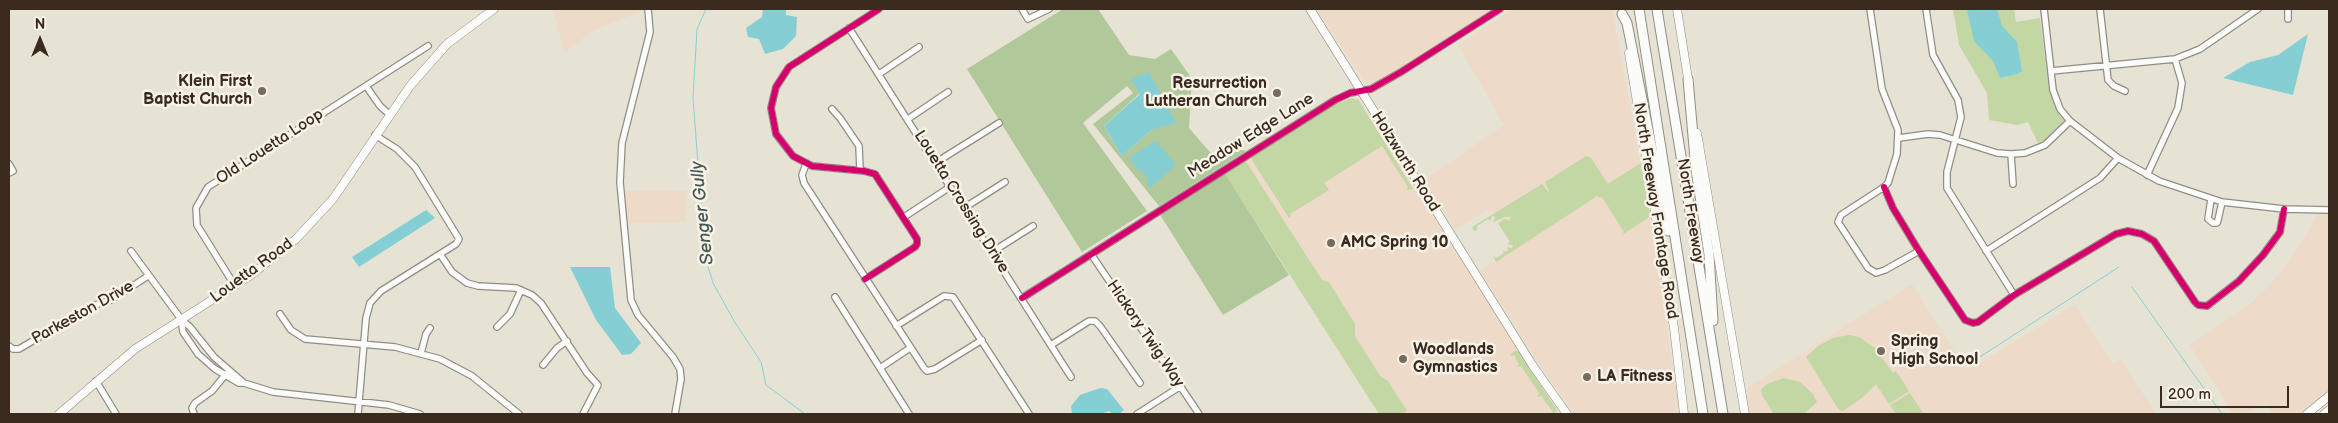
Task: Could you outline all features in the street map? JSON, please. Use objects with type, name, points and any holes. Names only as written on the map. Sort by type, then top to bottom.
[{"type":"highway","name":"North Freeway","points":[[1639,9],[1703,414]]},
{"type":"highway","name":"North Freeway","points":[[1657,9],[1723,414]]},
{"type":"highway","points":[[1622,12],[1627,23],[1663,205],[1686,335],[1691,341]]},
{"type":"highway","points":[[1688,79],[1687,87],[1696,170],[1709,254],[1718,383]]},
{"type":"main road","name":"Louetta Road","points":[[59,414],[135,349],[235,286],[281,252],[333,199],[389,114],[410,86],[447,44],[494,9]]},
{"type":"main road","name":"Holzwarth Road","points":[[1310,9],[1533,366],[1567,414]]},
{"type":"main road","points":[[1677,9],[1704,184],[1745,414]]},
{"type":"main road","name":"North Freeway Frontage Road","points":[[1622,12],[1657,215],[1674,328],[1684,414]]},
{"type":"main road","points":[[2320,412],[2329,396]]},
{"type":"main road","points":[[2307,414],[2329,410]]},
{"type":"street","points":[[648,9],[650,32],[622,143],[620,182],[632,300],[638,315],[679,365],[681,379],[675,414]]},
{"type":"street","points":[[865,278],[917,244],[917,238],[878,177],[872,173],[860,170],[819,168],[806,164],[786,149],[776,134],[771,114],[773,93],[788,67],[879,9]]},
{"type":"street","points":[[1022,9],[1028,19],[1049,9]]},
{"type":"street","name":"Meadow Edge Lane","points":[[1022,298],[1335,100],[1372,89],[1500,9]]},
{"type":"street","points":[[1870,9],[1882,89],[1894,117],[1899,138],[1893,170],[1884,188],[1838,219],[1840,226],[1868,268],[1876,273],[1919,252]]},
{"type":"street","points":[[1926,9],[1933,55],[1958,100],[1961,117],[1947,172],[1947,188],[2014,295]]},
{"type":"street","points":[[2044,9],[2056,100],[2070,121],[2118,158],[2148,175],[2222,202],[2284,209],[2327,210]]},
{"type":"street","points":[[2100,9],[2108,80],[2114,86],[2125,91]]},
{"type":"street","points":[[2051,70],[2175,59],[2200,49],[2258,9]]},
{"type":"street","points":[[2288,9],[2288,19]]},
{"type":"street","name":"Louetta Crossing Drive","points":[[849,28],[1071,377]]},
{"type":"street","name":"Old Louetta Loop","points":[[235,286],[197,225],[196,208],[202,195],[218,180],[428,46]]},
{"type":"street","points":[[878,74],[919,47]]},
{"type":"street","points":[[2148,175],[2178,108],[2182,83],[2175,59]]},
{"type":"street","points":[[366,86],[380,106],[389,114]]},
{"type":"street","points":[[908,119],[948,92]]},
{"type":"street","points":[[832,109],[858,146],[860,170]]},
{"type":"street","points":[[1899,138],[1928,134],[1956,140],[1998,153],[2025,153],[2046,145],[2070,121]]},
{"type":"street","points":[[935,163],[999,123]]},
{"type":"street","points":[[358,414],[368,310],[375,296],[456,244],[459,239],[415,168],[396,149],[375,135]]},
{"type":"street","points":[[2012,154],[2013,184]]},
{"type":"street","points":[[1986,252],[2100,178],[2118,158]]},
{"type":"street","points":[[9,164],[11,172]]},
{"type":"street","points":[[806,164],[802,175],[804,183],[922,367],[928,371],[935,369],[982,340]]},
{"type":"street","points":[[964,208],[1005,182]]},
{"type":"street","points":[[904,217],[950,188]]},
{"type":"street","points":[[1884,188],[1893,208],[1919,252],[1965,320],[1973,323],[1978,322],[2014,295],[2116,234],[2128,231],[2142,234],[2154,241],[2194,302],[2202,307],[2210,304],[2239,281],[2263,255],[2280,232],[2284,209]]},
{"type":"street","points":[[2211,199],[2208,219],[2213,223],[2216,223],[2218,220],[2222,202]]},
{"type":"street","points":[[992,252],[1033,226]]},
{"type":"street","points":[[131,250],[181,319],[190,327],[214,357],[244,383]]},
{"type":"street","points":[[440,254],[452,272],[467,283],[478,286],[508,287],[522,290],[541,302],[587,373],[598,385],[583,414]]},
{"type":"street","name":"Hickory Twig Way","points":[[1091,254],[1182,386],[1199,414]]},
{"type":"street","name":"Parkeston Drive","points":[[9,346],[13,349],[18,349],[92,306],[111,300],[148,276]]},
{"type":"street","points":[[497,327],[510,314],[522,290]]},
{"type":"street","points":[[896,326],[942,297],[950,295],[957,302],[1029,414]]},
{"type":"street","points":[[835,296],[909,414]]},
{"type":"street","points":[[280,314],[291,330],[304,339],[364,344],[421,353],[440,359],[472,376],[519,414]]},
{"type":"street","points":[[181,319],[182,332],[208,363],[225,376],[239,383],[273,392],[389,405],[420,414]]},
{"type":"street","points":[[1051,345],[1084,323],[1095,321],[1140,383]]},
{"type":"street","points":[[421,353],[426,334],[430,328]]},
{"type":"street","points":[[543,365],[557,348],[567,341]]},
{"type":"street","points":[[883,366],[910,348]]},
{"type":"street","points":[[194,414],[192,408],[195,403],[212,391],[229,370]]},
{"type":"street","points":[[96,381],[116,414]]},
{"type":"street","points":[[1137,414],[1182,386]]},
{"type":"shaded area","points":[[553,9],[646,9],[591,32],[565,53]]},
{"type":"shaded area","points":[[1316,9],[1496,9],[1394,74],[1366,84]]},
{"type":"shaded area","points":[[1513,9],[1612,9],[1650,214],[1680,414],[1574,414],[1543,370],[1480,270],[1516,247],[1495,213],[1487,211],[1455,229],[1424,180],[1504,125],[1458,45]]},
{"type":"shaded area","points":[[1352,98],[1358,99],[1560,414],[1379,414],[1224,172],[1329,106]]},
{"type":"shaded area","points":[[623,191],[686,191],[686,222],[625,223]]},
{"type":"shaded area","points":[[2319,212],[2329,214],[2329,393],[2302,414],[2272,414],[2265,403],[2246,414],[2233,414],[2190,345],[2246,307],[2267,288],[2291,259]]},
{"type":"shaded area","name":"Spring High School","points":[[1912,284],[1965,367],[1970,369],[2075,304],[2113,364],[2120,359],[2156,414],[1749,414],[1743,391]]},
{"type":"green space","points":[[1063,9],[1098,9],[1129,55],[1155,59],[1171,49],[1192,79],[1189,128],[1215,158],[1233,148],[1246,151],[1159,206],[1093,124],[1133,93],[1127,86],[1083,123],[1147,211],[1082,252],[967,69]],"holes":[[[1140,93],[1152,130],[1122,156],[1104,126]]]},
{"type":"green space","points":[[1953,9],[2014,9],[2016,22],[2040,18],[2049,89],[2055,107],[2064,120],[2064,123],[2046,140],[2038,143],[2028,122],[2017,125],[1989,120],[1987,93],[1959,45]]},
{"type":"green space","points":[[1353,98],[1355,100],[1358,99],[1413,189],[1406,190],[1408,187],[1382,146],[1324,183],[1329,190],[1290,214],[1291,217],[1289,218],[1252,160],[1251,155],[1329,106]]},
{"type":"green space","points":[[1586,156],[1591,158],[1608,184],[1641,163],[1649,217],[1622,235],[1624,232],[1602,197],[1599,198],[1597,196],[1496,262],[1493,255],[1496,258],[1504,253],[1502,249],[1505,252],[1508,250],[1507,247],[1512,248],[1513,245],[1507,244],[1510,242],[1498,223],[1505,219],[1509,221],[1512,217],[1504,217],[1494,222],[1495,217],[1492,216],[1490,221],[1488,219],[1477,226],[1478,230],[1476,227],[1477,230],[1474,231],[1472,227],[1542,184],[1550,194],[1545,182]]},
{"type":"green space","points":[[1245,160],[1322,280],[1329,282],[1355,324],[1355,336],[1380,376],[1388,381],[1407,411],[1401,414],[1379,414],[1224,172]]},
{"type":"green space","points":[[1224,172],[1289,275],[1223,315],[1159,213]]},
{"type":"green space","points":[[1849,335],[1859,337],[1875,348],[1893,373],[1896,371],[1909,391],[1889,404],[1876,384],[1863,397],[1843,411],[1839,410],[1806,357],[1818,346],[1833,338]]},
{"type":"green space","points":[[1514,351],[1518,351],[1557,410],[1553,414],[1550,414],[1553,412],[1541,396],[1537,397],[1539,393],[1521,366],[1516,367],[1519,364],[1514,355],[1511,356]]},
{"type":"green space","points":[[1784,378],[1800,382],[1813,394],[1817,402],[1804,414],[1774,414],[1762,395],[1761,389],[1767,384]]},
{"type":"green space","points":[[1910,393],[1923,413],[1896,414],[1890,405]]},
{"type":"water","points":[[763,9],[786,9],[786,15],[797,17],[796,36],[783,49],[765,54],[759,39],[748,37],[746,28],[762,17]]},
{"type":"water","points":[[1967,9],[1997,9],[2002,26],[2017,42],[2022,71],[2018,74],[2000,78],[1993,61],[1974,41]]},
{"type":"water","points":[[2308,34],[2293,95],[2223,78],[2250,62],[2278,55]]},
{"type":"water","points":[[1149,72],[1176,123],[1152,130],[1122,156],[1104,126],[1140,94],[1131,79]]},
{"type":"water","points":[[1156,141],[1176,165],[1149,189],[1146,175],[1135,167],[1130,157]]},
{"type":"water","points":[[426,210],[435,218],[359,267],[352,257]]},
{"type":"water","points":[[570,267],[610,267],[615,308],[641,343],[631,354],[622,355],[596,320]]},
{"type":"water","points":[[1100,388],[1107,389],[1124,410],[1119,414],[1113,414],[1109,411],[1101,414],[1072,414],[1071,406],[1080,395]]},
{"type":"waterway","name":"Senger Gully","points":[[706,9],[697,29],[693,98],[705,257],[713,283],[734,321],[761,362],[766,385],[805,414]]},
{"type":"waterway","points":[[1972,362],[2119,267]]},
{"type":"waterway","points":[[2132,287],[2222,414]]},
{"type":"cycle path","points":[[865,279],[915,247],[917,239],[875,174],[864,171],[812,166],[793,156],[776,134],[771,108],[776,87],[789,67],[879,9]]},
{"type":"cycle path","points":[[1022,298],[1335,100],[1350,93],[1371,89],[1500,9]]},
{"type":"cycle path","points":[[1884,187],[1893,208],[1919,251],[1965,320],[1973,323],[1978,322],[2014,295],[2116,234],[2128,231],[2142,234],[2154,241],[2195,302],[2198,305],[2207,306],[2239,281],[2263,255],[2280,232],[2284,209]]},
{"type":"place","name":"Klein First Baptist Church","points":[[262,91]]},
{"type":"place","name":"Resurrection Lutheran Church","points":[[1277,93]]},
{"type":"place","name":"AMC Spring 10","points":[[1331,243]]},
{"type":"place","name":"Spring High School","points":[[1881,351]]},
{"type":"place","name":"Woodlands Gymnastics","points":[[1403,359]]},
{"type":"place","name":"LA Fitness","points":[[1587,377]]}]
